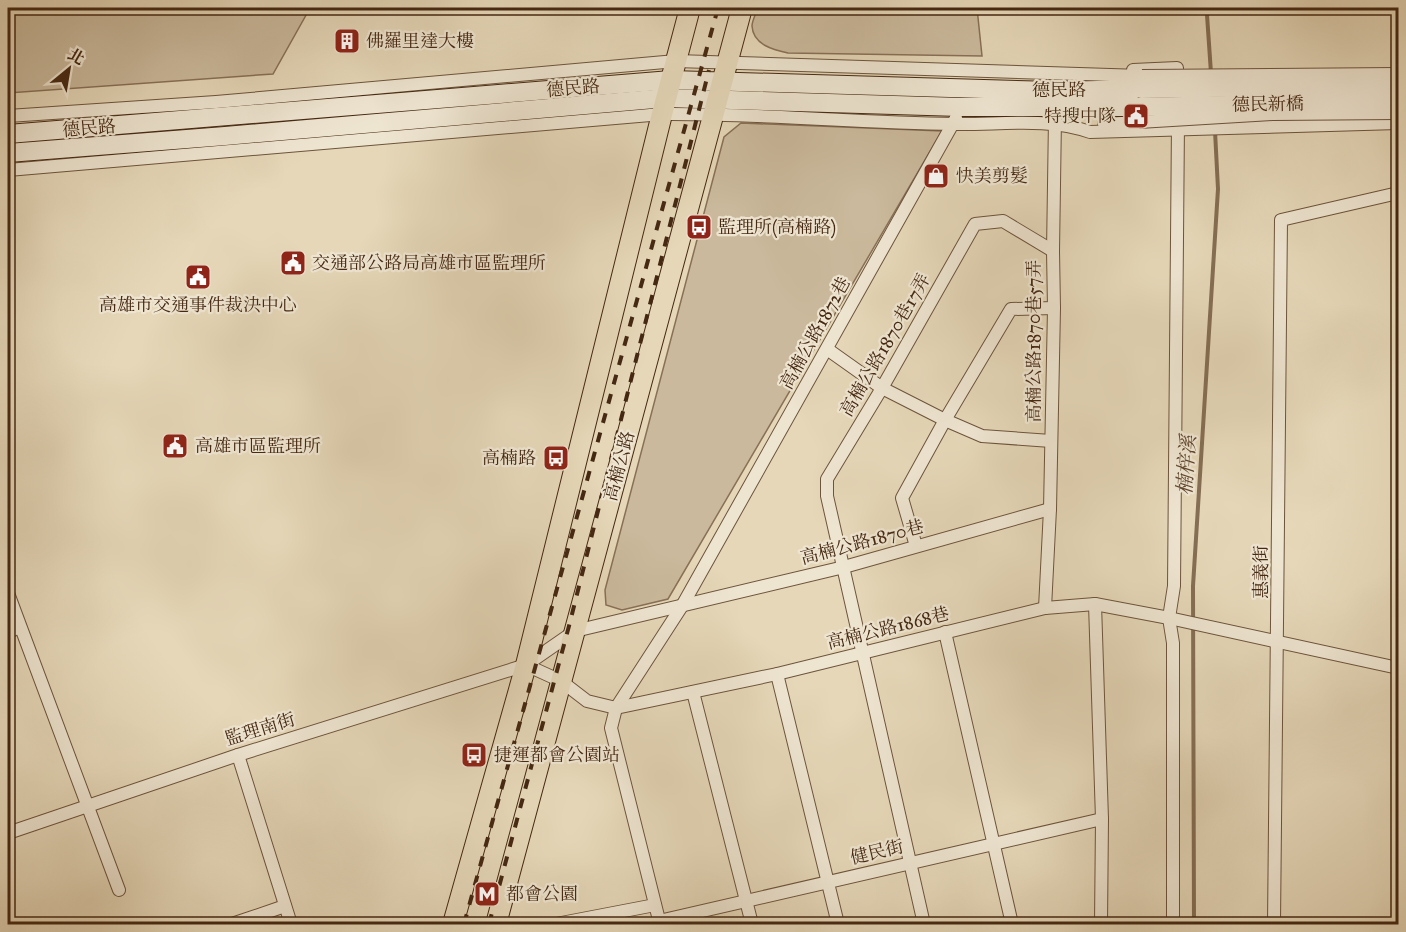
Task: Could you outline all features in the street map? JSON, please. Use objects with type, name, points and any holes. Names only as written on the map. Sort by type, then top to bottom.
[{"type":"main road","points":[[453,924],[526,665],[690,8]]},
{"type":"main road","name":"高楠公路","points":[[496,924],[742,8]]},
{"type":"street","points":[[1054,99],[1177,68],[1174,586],[1169,618],[1173,643],[1173,924]]},
{"type":"street","points":[[1072,126],[1140,98],[1398,74]]},
{"type":"street","name":"德民路","points":[[8,170],[669,88],[720,89],[960,79],[1054,99],[1072,126]]},
{"type":"street","name":"高楠公路1872巷","points":[[655,905],[611,728],[616,708],[682,606],[953,124],[960,107],[960,79]]},
{"type":"street","name":"德民新橋","points":[[1140,98],[1398,85]]},
{"type":"street","name":"德民路","points":[[8,116],[181,112],[669,88],[720,89],[960,107],[1054,99],[1140,98]]},
{"type":"street","name":"德民路","points":[[720,89],[953,124],[1054,99]]},
{"type":"street","points":[[1140,98],[1272,114],[1398,113]]},
{"type":"street","name":"德民新橋","points":[[1140,98],[1398,101]]},
{"type":"street","name":"高楠公路1870巷57弄","points":[[1045,608],[1050,509],[1054,308],[1054,99]]},
{"type":"street","name":"德民路","points":[[8,134],[181,112]]},
{"type":"street","points":[[181,112],[185,147]]},
{"type":"street","points":[[1072,126],[1090,132],[1398,123]]},
{"type":"street","name":"德民路","points":[[8,153],[185,147]]},
{"type":"street","name":"惠義街","points":[[1275,924],[1281,220],[1398,194]]},
{"type":"street","name":"高楠公路1870巷17弄","points":[[924,924],[827,495],[827,479],[882,388],[975,224],[1003,221],[1053,251]]},
{"type":"street","points":[[916,546],[902,498],[945,420],[1011,309],[1054,308]]},
{"type":"street","points":[[827,349],[882,388],[982,436],[1051,441]]},
{"type":"street","name":"高楠公路1870巷","points":[[575,631],[844,567],[1050,509]]},
{"type":"street","points":[[8,593],[119,890]]},
{"type":"street","points":[[1095,604],[1102,819],[1101,924]]},
{"type":"street","name":"高楠公路1868巷","points":[[616,708],[777,674],[862,651],[1045,608],[1095,604],[1398,668]]},
{"type":"street","points":[[8,632],[20,627]]},
{"type":"street","name":"監理南街","points":[[8,833],[238,754],[526,665],[575,631]]},
{"type":"street","points":[[945,632],[1012,924]]},
{"type":"street","points":[[526,665],[561,681],[587,701],[616,708]]},
{"type":"street","points":[[777,674],[838,924]]},
{"type":"street","points":[[693,692],[752,924]]},
{"type":"street","points":[[238,754],[291,924]]},
{"type":"street","name":"健民街","points":[[659,923],[1102,819]]},
{"type":"street","points":[[556,924],[655,905],[659,923]]},
{"type":"street","points":[[232,924],[285,906]]},
{"type":"shaded area","points":[[8,8],[310,8],[273,74],[8,93]]},
{"type":"shaded area","points":[[758,8],[977,8],[982,56],[788,53],[765,46],[756,38],[752,26]]},
{"type":"shaded area","points":[[741,123],[942,131],[668,599],[622,610],[606,605],[605,590],[724,137]]},
{"type":"waterway","name":"楠梓溪","points":[[1204,8],[1207,15],[1211,73]]},
{"type":"waterway","name":"楠梓溪","points":[[1194,924],[1193,586],[1218,189],[1215,131]]},
{"type":"railway","points":[[464,924],[718,8]]},
{"type":"railway","points":[[489,924],[569,626],[709,70]]},
{"type":"place","name":"佛羅里達大樓","points":[[347,41]]},
{"type":"place","name":"特搜中隊","points":[[1136,116]]},
{"type":"place","name":"快美剪髮","points":[[936,176]]},
{"type":"place","name":"監理所(高楠路)","points":[[699,227]]},
{"type":"place","name":"交通部公路局高雄市區監理所","points":[[293,263]]},
{"type":"place","name":"高雄市交通事件裁決中心","points":[[198,277]]},
{"type":"place","name":"高雄市區監理所","points":[[175,446]]},
{"type":"place","name":"高楠路","points":[[556,458]]},
{"type":"place","name":"捷運都會公園站","points":[[474,755]]},
{"type":"place","name":"都會公園","points":[[487,894]]}]
